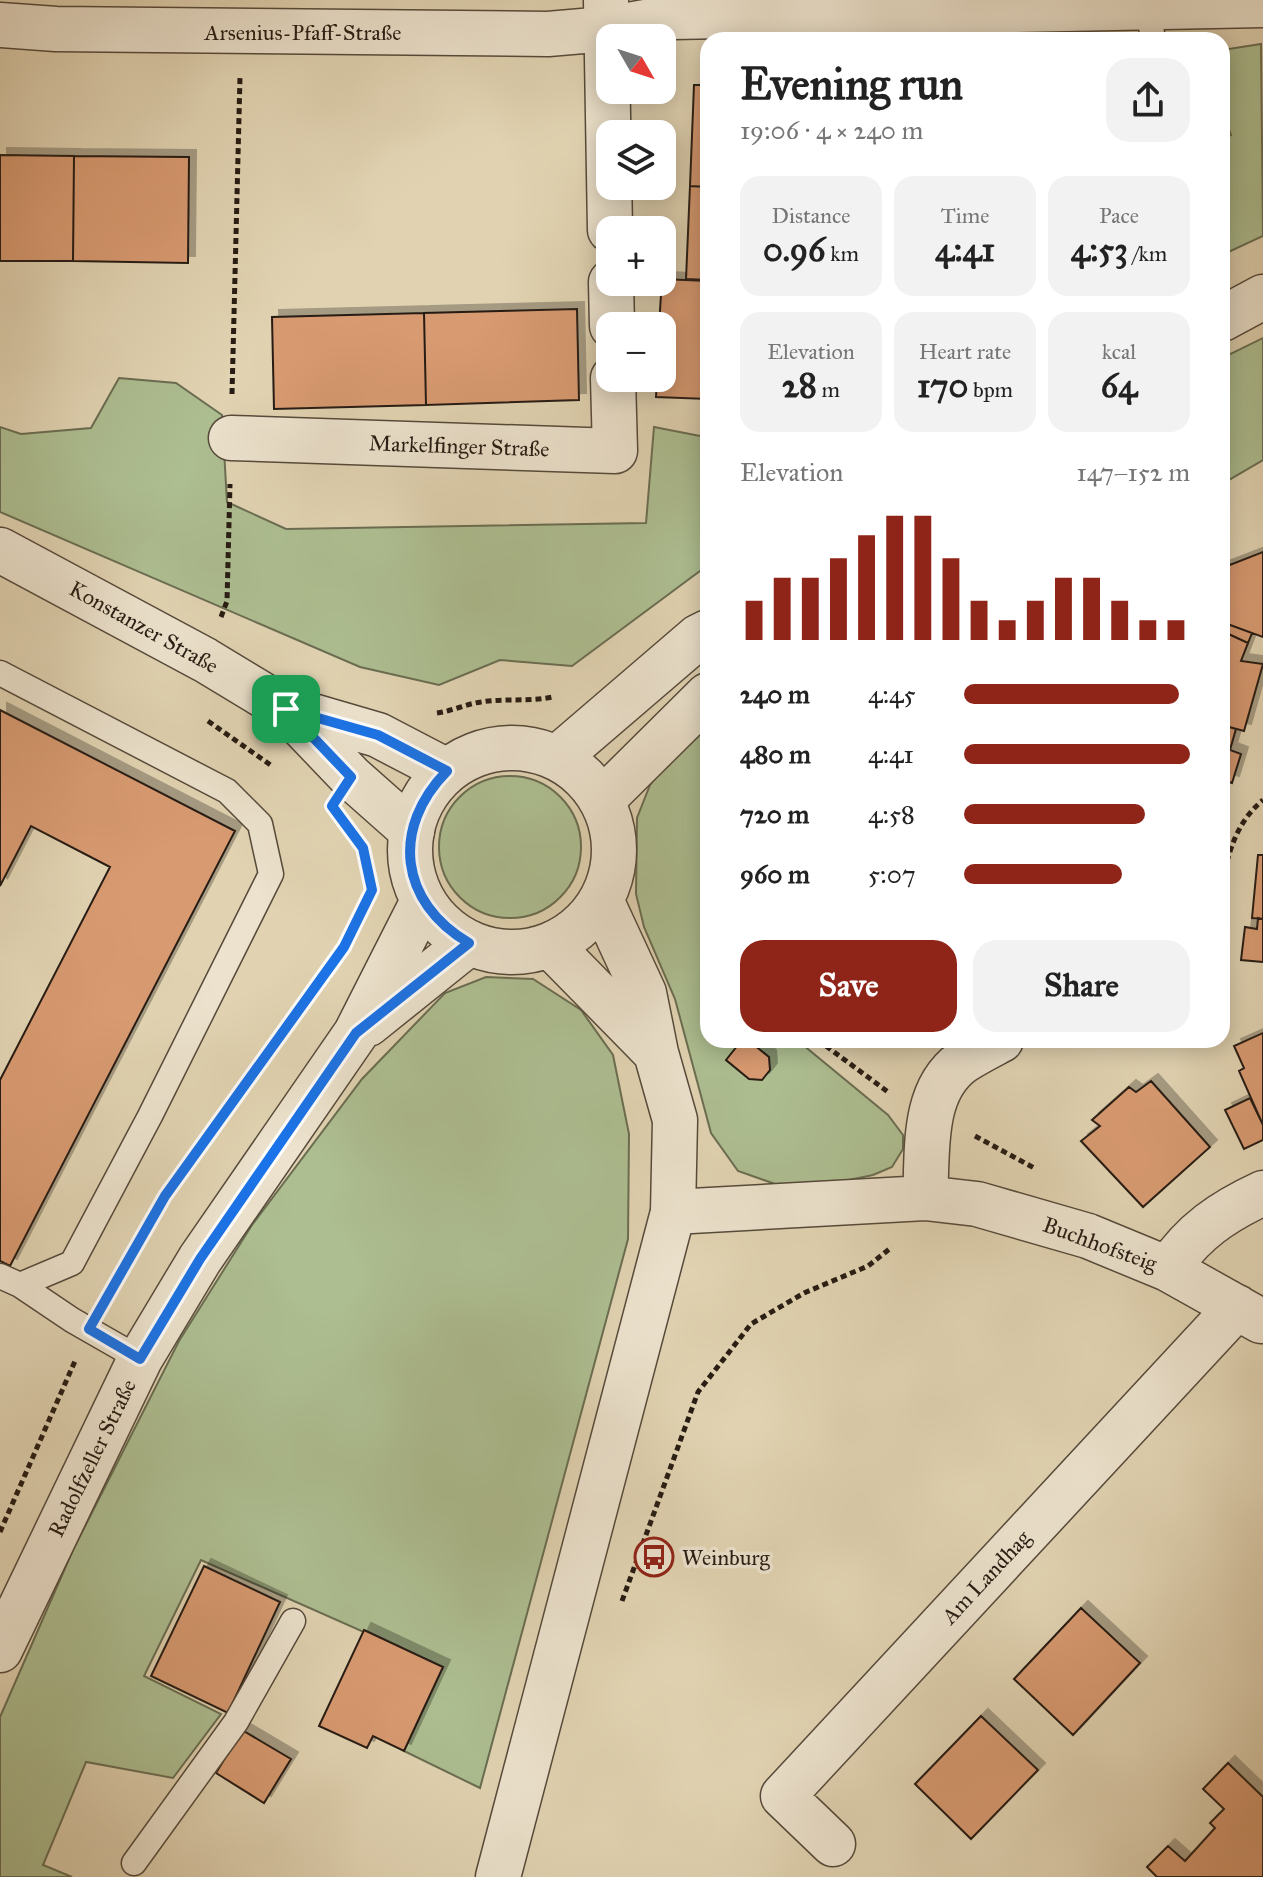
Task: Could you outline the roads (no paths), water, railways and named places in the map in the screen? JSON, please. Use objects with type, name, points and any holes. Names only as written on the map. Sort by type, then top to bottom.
[{"type":"street","name":"Arsenius-Pfaff-Straße","points":[[0,25],[56,29],[548,34],[606,14],[925,26],[1151,24],[1263,5]]},
{"type":"street","points":[[606,14],[610,216]]},
{"type":"street","points":[[1230,315],[1263,297]]},
{"type":"street","name":"Markelfinger Straße","points":[[231,438],[615,451],[613,392]]},
{"type":"street","name":"Konstanzer Straße","points":[[0,550],[205,660],[286,709],[351,777],[412,831]]},
{"type":"street","points":[[557,758],[700,636]]},
{"type":"street","points":[[602,800],[700,703]]},
{"type":"street","name":"Konstanzer Straße","points":[[286,709],[378,735],[447,771]]},
{"type":"street","points":[[500,748],[529,749],[557,758],[583,775],[602,800],[611,825],[615,851],[611,877],[601,900],[579,927],[550,945],[523,952],[496,951],[469,943],[451,932],[423,901],[413,878],[410,855],[418,808],[447,771],[472,756],[500,748]]},
{"type":"street","points":[[498,1877],[673,1212],[675,1120],[656,1053],[644,993],[601,900]]},
{"type":"street","points":[[356,1033],[423,901]]},
{"type":"street","points":[[356,1033],[469,943]]},
{"type":"street","points":[[550,945],[656,1053]]},
{"type":"street","name":"Radolfzeller Straße","points":[[0,1650],[140,1359],[200,1259],[356,1033]]},
{"type":"street","points":[[917,1198],[930,1113],[944,1082],[960,1064],[987,1048]]},
{"type":"street","points":[[1168,1269],[1196,1233],[1263,1193]]},
{"type":"street","name":"Buchhofsteig","points":[[673,1212],[917,1198],[977,1204],[1088,1236],[1168,1269],[1250,1315]]},
{"type":"street","name":"Am Landhag","points":[[833,1844],[783,1796],[1250,1315]]},
{"type":"lane","points":[[0,673],[227,791],[260,824],[271,874],[150,1116],[72,1263],[10,1281]]},
{"type":"lane","points":[[10,1281],[140,1359]]},
{"type":"lane","points":[[134,1863],[236,1722],[293,1621]]},
{"type":"place","name":"Weinburg","points":[[654,1557]]}]
